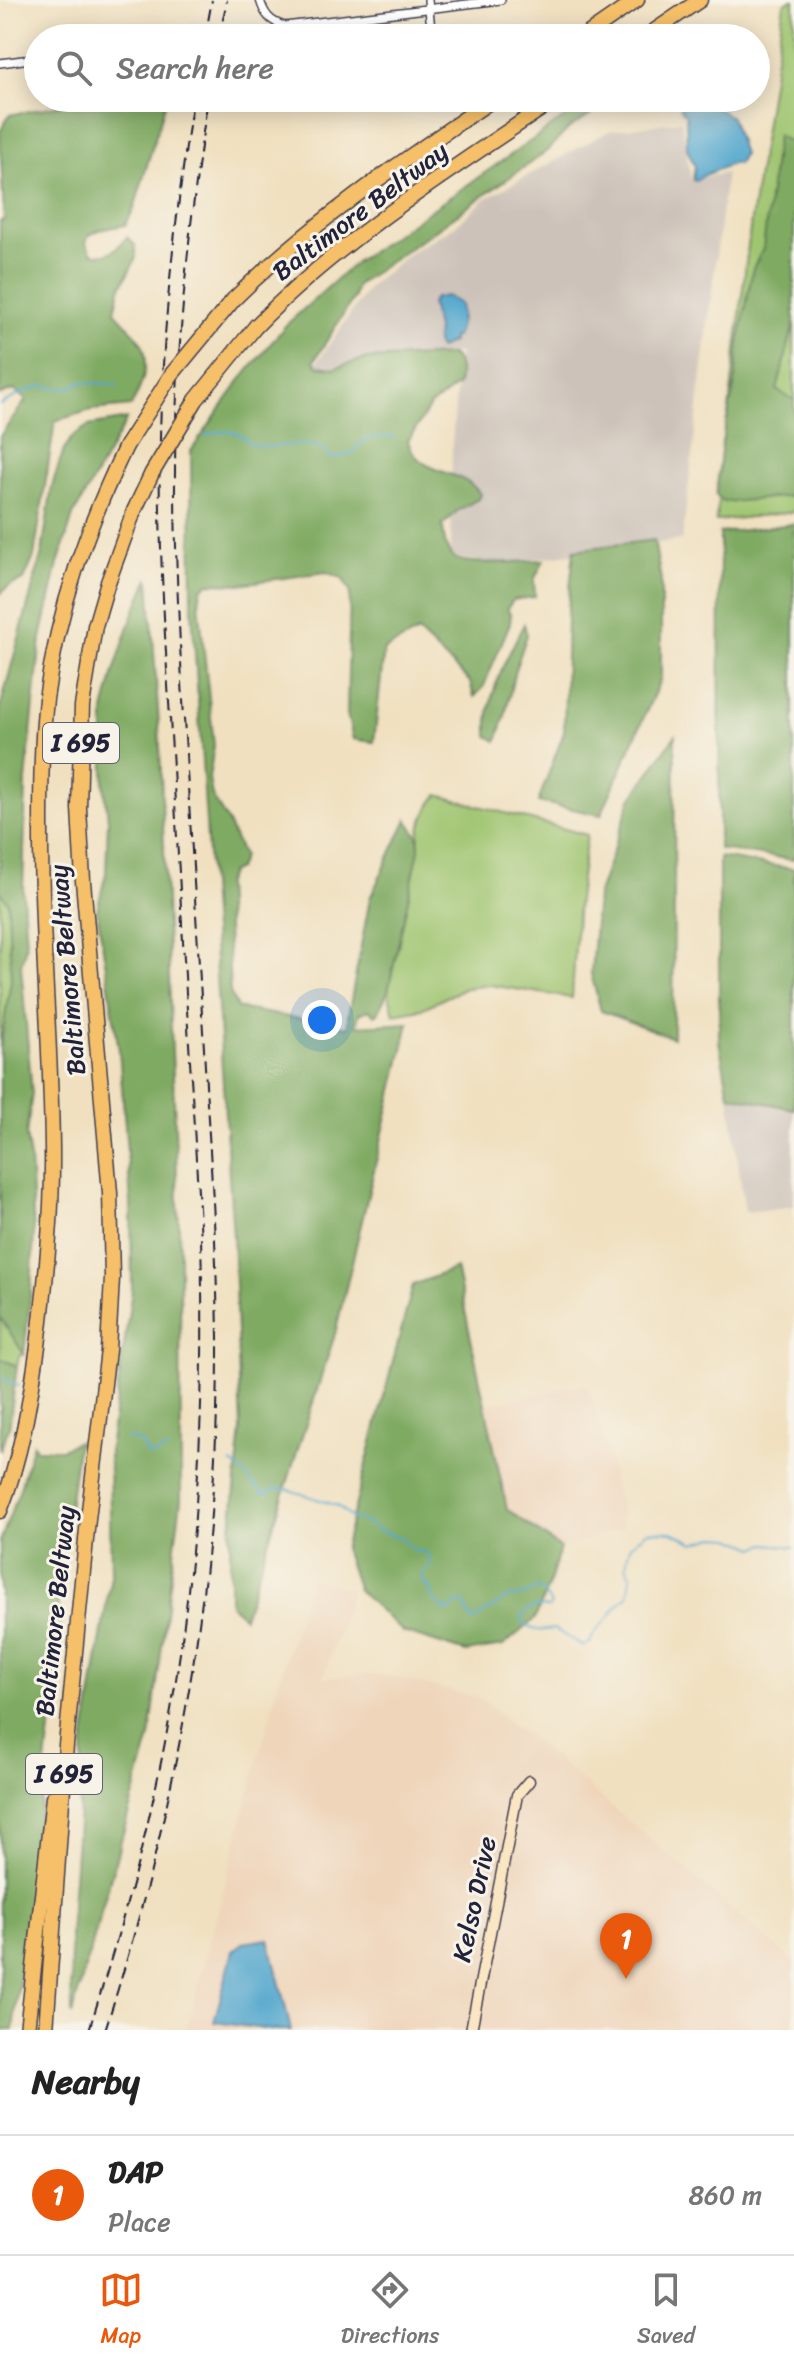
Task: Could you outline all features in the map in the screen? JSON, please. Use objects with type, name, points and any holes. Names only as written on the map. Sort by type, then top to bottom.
[{"type":"highway","points":[[602,24],[637,0]]},
{"type":"highway","points":[[665,24],[700,0]]},
{"type":"highway","name":"Baltimore Beltway","points":[[0,1511],[17,1460],[32,1388],[44,1302],[52,1145],[41,880],[41,756],[46,701],[62,610],[74,569],[126,446],[172,374],[234,299],[302,236],[475,112]]},
{"type":"highway","name":"Baltimore Beltway","points":[[46,2030],[66,1745],[109,1336],[112,1231],[79,808],[82,706],[95,626],[134,511],[152,473],[196,400],[256,326],[294,288],[372,226],[537,112]]},
{"type":"highway","points":[[27,2030],[88,1519]]},
{"type":"street","points":[[260,0],[271,20],[280,24]]},
{"type":"street","points":[[303,24],[428,4],[501,0]]},
{"type":"street","points":[[428,4],[430,24]]},
{"type":"street","points":[[0,63],[24,60]]},
{"type":"street","name":"Kelso Drive","points":[[471,2030],[517,1795],[529,1781]]},
{"type":"shaded area","points":[[681,121],[691,180],[726,173],[682,540],[500,563],[451,557],[452,446],[459,353],[313,368],[370,286],[410,253],[455,226],[485,199],[609,131]]},
{"type":"shaded area","points":[[729,1095],[794,1109],[794,1206],[745,1212]]},
{"type":"shaded area","points":[[586,1384],[604,1435],[624,1527],[560,1548],[507,1509],[485,1405]]},
{"type":"shaded area","points":[[311,1579],[351,1590],[323,1679],[361,1674],[389,1676],[480,1698],[513,1727],[528,1735],[794,1962],[794,2030],[186,2030],[283,1666]]},
{"type":"green space","points":[[794,0],[794,512],[716,521],[751,220],[768,112],[770,112],[784,4]]},
{"type":"green space","points":[[25,112],[163,112],[134,209],[125,225],[99,230],[88,236],[86,243],[92,253],[98,254],[112,251],[127,237],[135,245],[136,258],[120,289],[115,311],[144,349],[145,366],[141,383],[131,406],[91,410],[55,421],[34,557],[24,580],[0,594],[0,436],[26,400],[14,390],[0,395],[0,221],[4,220],[0,132],[9,115]]},
{"type":"green space","points":[[573,112],[594,112],[568,129],[547,151],[357,285],[354,297],[314,361],[318,366],[335,368],[364,359],[452,355],[457,361],[458,385],[430,406],[408,441],[421,461],[462,479],[480,494],[478,499],[457,511],[443,525],[447,549],[457,559],[467,561],[544,560],[534,580],[535,597],[513,600],[507,609],[511,615],[510,623],[483,688],[474,697],[470,682],[418,632],[384,650],[374,742],[353,739],[347,714],[350,591],[342,578],[326,572],[241,584],[209,583],[201,589],[199,603],[214,746],[209,778],[212,796],[243,856],[238,869],[230,873],[225,884],[230,992],[237,1008],[348,1027],[370,898],[407,819],[418,836],[419,849],[388,991],[378,1013],[375,1015],[369,1010],[359,1014],[356,1026],[409,1023],[335,1334],[244,1617],[230,1605],[230,1539],[241,1429],[233,1237],[192,608],[191,451],[239,382],[286,325],[356,262]]},
{"type":"green space","points":[[777,135],[794,145],[794,324],[777,390],[794,400],[794,496],[721,501],[716,495],[722,442],[753,268],[763,249]]},
{"type":"green space","points":[[127,419],[73,516],[41,638],[26,780],[23,892],[26,946],[21,965],[32,1094],[26,1135],[34,1235],[24,1354],[0,1317],[0,1049],[11,980],[8,902],[0,892],[0,708],[42,553],[52,486],[63,452],[72,437],[88,426]]},
{"type":"green space","points":[[794,524],[794,860],[719,849],[720,533]]},
{"type":"green space","points":[[654,540],[661,580],[661,678],[601,815],[538,802],[564,732],[567,618],[574,550]]},
{"type":"green space","points":[[149,578],[159,724],[180,1252],[181,1500],[150,1737],[72,2015],[70,1933],[84,1742],[111,1575],[109,1449],[132,1290],[131,1203],[119,1050],[97,910],[106,873],[108,820],[104,782],[104,711],[132,617]]},
{"type":"green space","points":[[524,624],[527,635],[497,741],[488,736],[493,692]]},
{"type":"green space","points":[[675,736],[673,1038],[601,1011],[591,974],[597,896],[631,799]]},
{"type":"green space","points":[[438,795],[587,835],[578,898],[572,998],[490,985],[466,988],[421,1009],[394,1014],[388,991],[421,827]]},
{"type":"green space","points":[[719,857],[794,869],[794,1109],[729,1095],[719,1041]]},
{"type":"green space","points":[[0,892],[8,902],[11,980],[0,1049]]},
{"type":"green space","points":[[456,1268],[507,1509],[560,1548],[535,1619],[503,1646],[466,1652],[403,1632],[358,1590],[344,1549],[413,1285]]},
{"type":"green space","points":[[0,1317],[24,1354],[19,1356],[17,1366],[0,1358]]},
{"type":"green space","points":[[0,1358],[17,1366],[9,1428],[0,1450],[2,1407]]},
{"type":"green space","points":[[78,1441],[57,1596],[61,1641],[13,2030],[0,2030],[0,1542],[33,1443],[36,1449],[62,1449]]},
{"type":"water","points":[[683,112],[723,112],[731,117],[743,154],[738,164],[732,163],[693,180],[695,166],[687,149]]},
{"type":"water","points":[[447,296],[460,304],[461,321],[456,337],[439,349],[431,304],[435,298]]},
{"type":"water","points":[[269,1939],[291,2030],[214,2022],[233,1951],[243,1943]]},
{"type":"waterway","points":[[0,405],[41,386],[67,389],[82,382],[117,385]]},
{"type":"waterway","points":[[205,435],[233,432],[250,443],[262,446],[308,445],[327,451],[328,456],[334,458],[351,454],[369,438],[394,437]]},
{"type":"waterway","points":[[0,1377],[19,1386]]},
{"type":"waterway","points":[[126,1438],[142,1443],[148,1455],[156,1455],[167,1449]]},
{"type":"waterway","points":[[231,1463],[264,1494],[275,1489],[287,1489],[338,1506],[352,1518],[402,1539],[414,1550],[426,1552],[431,1563],[422,1574],[425,1586],[430,1587],[432,1599],[448,1612],[456,1603],[464,1602],[473,1621],[506,1598],[522,1596],[537,1589],[551,1604],[549,1608],[528,1610],[522,1615],[523,1623],[538,1630],[554,1629],[583,1646],[590,1643],[597,1630],[628,1596],[631,1576],[626,1565],[628,1553],[631,1545],[648,1531],[672,1532],[694,1543],[715,1537],[732,1538],[755,1548],[766,1544],[794,1547]]},
{"type":"railway","points":[[208,24],[212,0]]},
{"type":"railway","points":[[222,24],[227,0]]},
{"type":"railway","points":[[89,2030],[136,1869],[172,1706],[190,1573],[200,1440],[201,1239],[165,632],[160,496],[166,328],[191,112]]},
{"type":"railway","points":[[105,2030],[154,1860],[189,1688],[211,1514],[216,1426],[218,1338],[215,1249],[181,669],[175,497],[177,397],[184,297],[206,112]]},
{"type":"place","name":"DAP","points":[[626,1979]]}]
